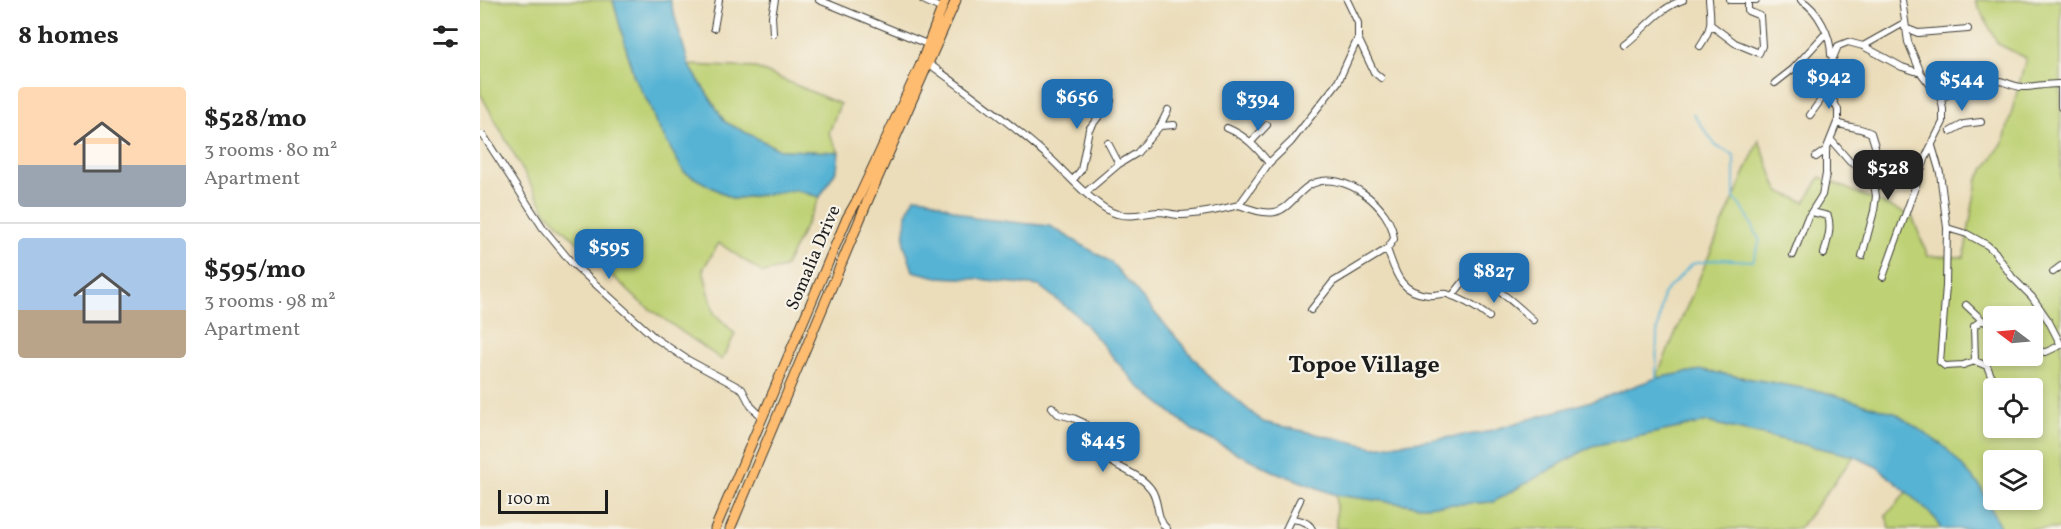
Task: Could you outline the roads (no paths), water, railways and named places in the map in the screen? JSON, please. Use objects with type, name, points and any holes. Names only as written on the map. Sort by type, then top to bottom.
[{"type":"main road","name":"Somalia Drive","points":[[730,529],[956,0]]},
{"type":"main road","name":"Somalia Drive","points":[[716,529],[847,218],[920,66],[943,5]]},
{"type":"street","points":[[714,28],[719,0]]},
{"type":"street","points":[[773,34],[772,16],[775,0]]},
{"type":"street","points":[[819,0],[927,45]]},
{"type":"street","points":[[923,0],[943,5]]},
{"type":"street","points":[[1239,205],[1269,163],[1291,142],[1338,82],[1358,38],[1358,23],[1347,0]]},
{"type":"street","points":[[1624,45],[1656,16],[1674,3],[1683,0]]},
{"type":"street","points":[[1700,46],[1709,33],[1711,25],[1708,0]]},
{"type":"street","points":[[1731,0],[1756,0]]},
{"type":"street","points":[[1793,255],[1807,219],[1822,195],[1826,174],[1826,150],[1837,123],[1838,110],[1828,90],[1830,65],[1827,36],[1813,10],[1801,0]]},
{"type":"street","points":[[1883,277],[1943,122],[1941,99],[1921,73],[1908,42],[1902,0]]},
{"type":"street","points":[[1711,25],[1735,43],[1759,53],[1762,46],[1760,16],[1748,11],[1748,1]]},
{"type":"street","points":[[1904,26],[1918,33],[1968,29]]},
{"type":"street","points":[[1863,46],[1904,26]]},
{"type":"street","points":[[1827,36],[1863,46],[1902,67],[1921,73]]},
{"type":"street","points":[[1775,83],[1827,36]]},
{"type":"street","points":[[1358,38],[1374,72],[1381,78]]},
{"type":"street","points":[[1830,65],[1838,46],[1848,42]]},
{"type":"street","points":[[928,63],[992,109],[1113,213],[1124,215],[1158,212],[1174,215],[1207,213],[1239,205],[1249,209],[1272,212],[1283,208],[1304,188],[1323,180],[1347,185],[1377,203],[1391,224],[1394,239],[1387,249],[1333,282],[1311,310]]},
{"type":"street","points":[[1941,99],[1977,82],[1998,81],[2022,87],[2049,83],[2061,84],[2061,107]]},
{"type":"street","points":[[1810,115],[1828,90]]},
{"type":"street","points":[[1073,180],[1081,170],[1089,129],[1111,101]]},
{"type":"street","points":[[1086,192],[1119,164],[1137,153],[1160,126],[1168,110]]},
{"type":"street","points":[[1951,131],[1964,124],[1981,122]]},
{"type":"street","points":[[1837,123],[1850,128],[1859,127],[1871,133],[1875,146]]},
{"type":"street","points":[[1160,126],[1174,125]]},
{"type":"street","points":[[1251,142],[1267,125]]},
{"type":"street","points":[[1227,128],[1240,133],[1251,142],[1269,163]]},
{"type":"street","points":[[480,135],[483,135],[543,228],[571,262],[655,338],[688,360],[742,389],[752,406],[763,418]]},
{"type":"street","points":[[1831,140],[1850,162],[1866,170],[1874,184],[1876,196],[1874,211],[1862,256]]},
{"type":"street","points":[[1108,143],[1119,164]]},
{"type":"street","points":[[1932,146],[1940,173],[1947,228],[1946,286],[1940,362],[1949,367],[1975,361],[1987,366],[1992,378]]},
{"type":"street","points":[[1815,157],[1826,150]]},
{"type":"street","points":[[1812,212],[1827,216],[1829,219],[1830,226],[1824,254]]},
{"type":"street","points":[[1947,228],[1967,234],[1987,245],[1995,252],[2012,277],[2032,297],[2048,320],[2061,345],[2043,352]]},
{"type":"street","points":[[1387,249],[1399,281],[1409,289],[1424,295],[1444,293],[1471,304],[1489,316]]},
{"type":"street","points":[[2053,272],[2061,266]]},
{"type":"street","points":[[1452,296],[1464,280],[1473,279],[1491,286],[1533,320]]},
{"type":"street","points":[[1966,305],[1982,320],[1974,326],[1975,361]]},
{"type":"street","points":[[1052,407],[1058,414],[1084,423],[1091,433],[1103,438],[1104,456],[1112,464],[1130,472],[1152,489],[1161,522],[1167,529]]},
{"type":"street","points":[[1286,529],[1300,500]]},
{"type":"street","points":[[1291,519],[1309,524],[1312,529]]},
{"type":"water","points":[[613,0],[670,0],[689,65],[725,122],[780,150],[839,152],[837,169],[820,197],[795,190],[733,199],[684,172],[656,123],[650,106],[634,77]]},
{"type":"water","points":[[915,197],[926,198],[974,218],[1050,226],[1111,262],[1212,379],[1263,422],[1374,447],[1482,433],[1605,397],[1656,378],[1702,370],[1824,392],[1895,413],[1945,447],[1980,486],[1983,492],[1983,510],[1992,510],[2001,529],[1941,529],[1934,517],[1907,492],[1877,467],[1854,456],[1707,422],[1592,446],[1493,502],[1421,506],[1336,495],[1273,471],[1195,432],[1136,384],[1078,316],[1039,286],[937,277],[913,271],[904,244],[906,214]]},
{"type":"waterway","points":[[1656,378],[1657,334],[1663,294],[1692,264],[1719,259],[1753,261],[1760,241],[1747,215],[1734,198],[1734,155],[1716,146],[1693,114]]},
{"type":"district","name":"Topoe Village","points":[[1364,366]]}]
